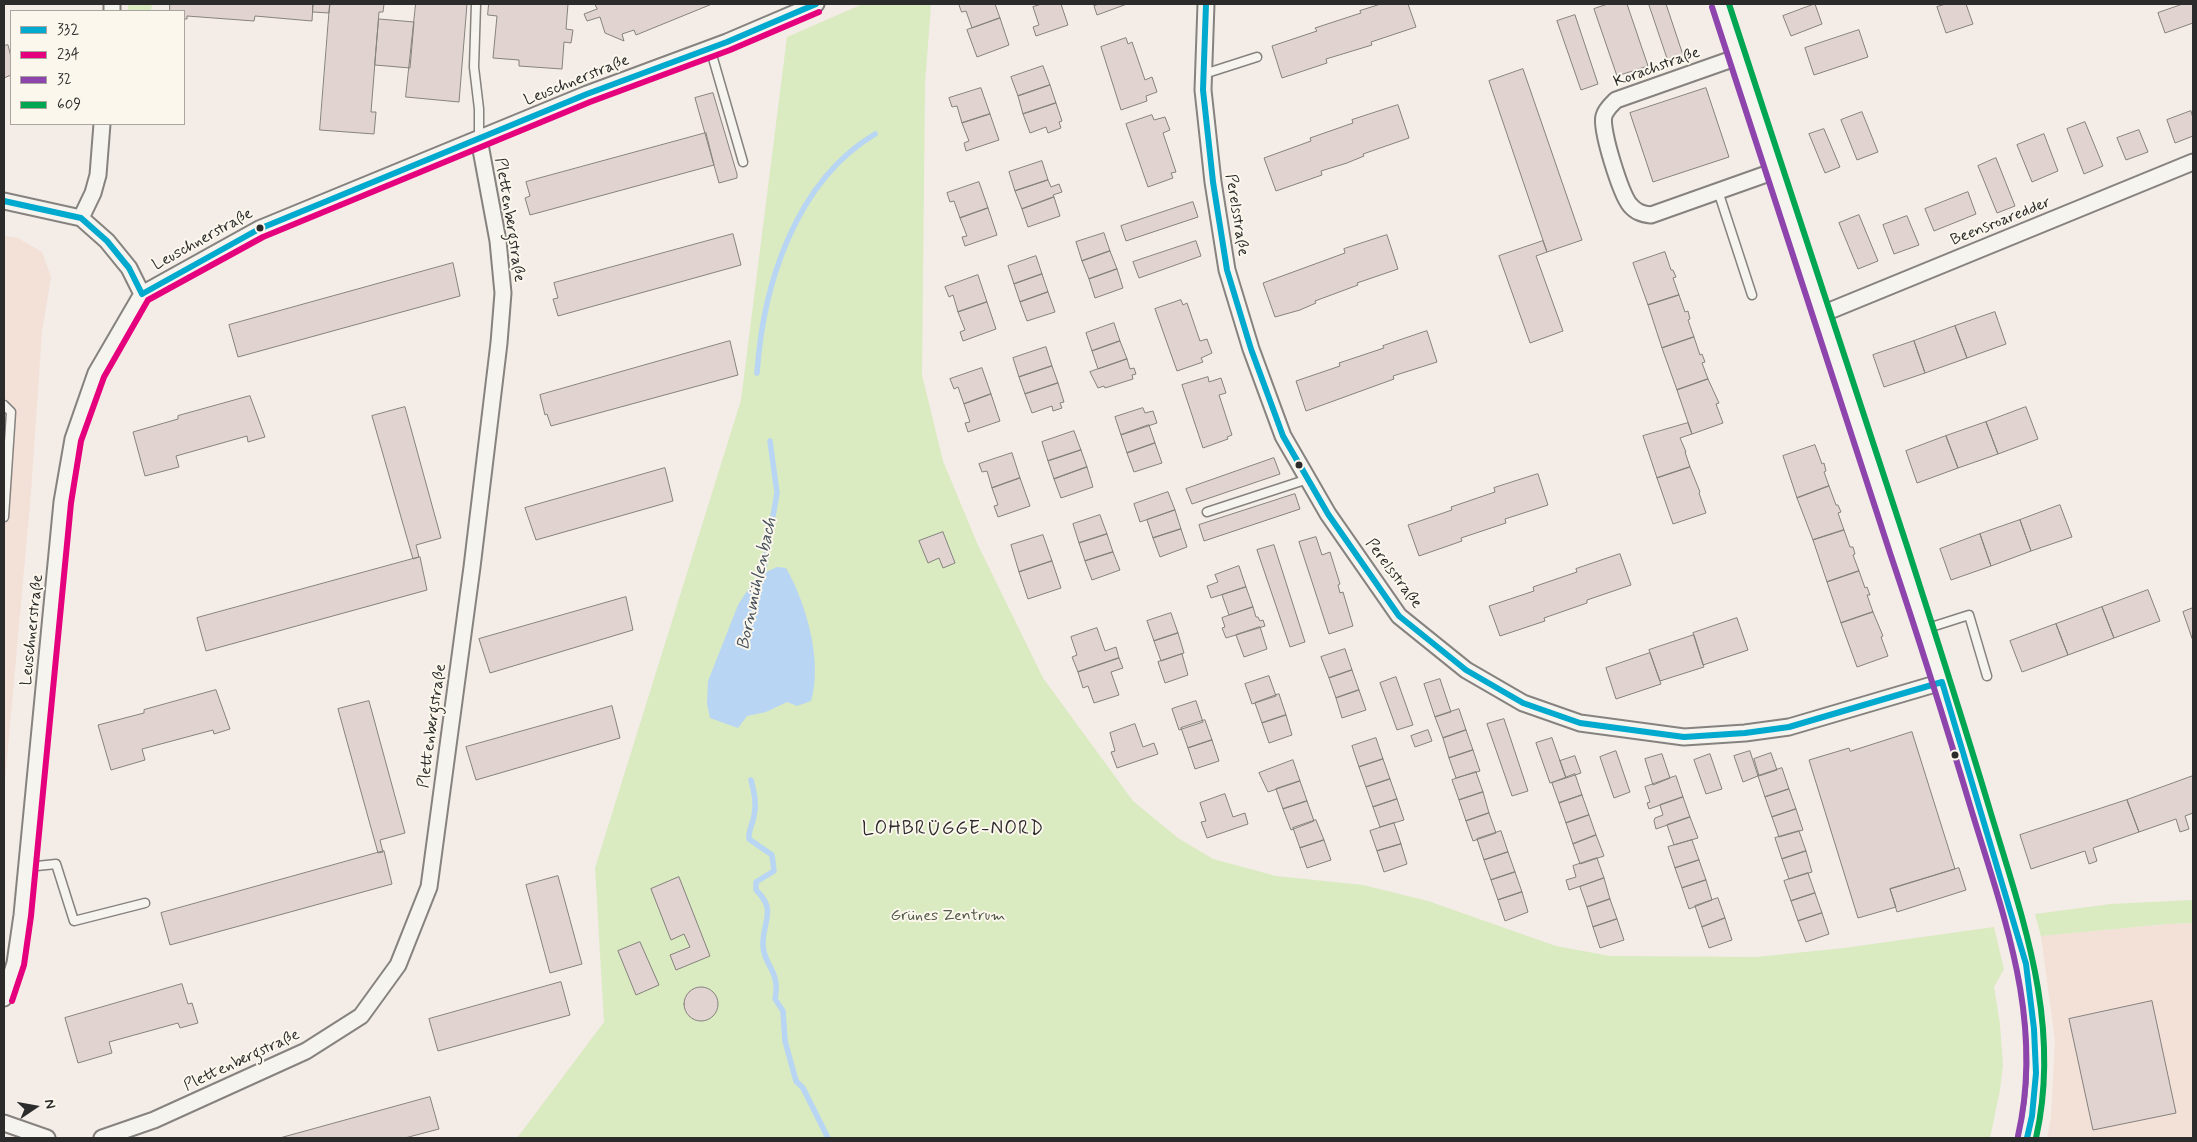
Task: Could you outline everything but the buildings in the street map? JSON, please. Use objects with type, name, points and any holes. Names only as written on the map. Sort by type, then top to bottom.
[{"type":"street","name":"Leuschnerstraße","points":[[4,998],[15,963],[27,866],[62,502],[73,440],[96,373],[142,294],[244,236],[587,94],[710,48],[816,4]]},
{"type":"street","name":"Perelsstraße","points":[[1206,4],[1203,90],[1213,182],[1227,270],[1251,349],[1283,436],[1328,514],[1399,616],[1466,670],[1523,703],[1576,722],[1684,737],[1745,733],[1789,727],[1942,682]]},
{"type":"street","points":[[1720,4],[1942,682],[2026,964],[2037,1056],[2035,1096],[2027,1138]]},
{"type":"street","name":"Korachstraße","points":[[1738,57],[1616,100],[1604,116],[1604,134],[1625,195],[1635,210],[1651,215],[1775,171]]},
{"type":"street","points":[[81,218],[93,193],[98,175],[102,125]]},
{"type":"street","name":"Plettenbergstraße","points":[[102,1138],[154,1120],[306,1051],[361,1016],[398,965],[430,887],[472,567],[499,343],[503,293],[498,241],[479,139]]},
{"type":"street","name":"Beensroaredder","points":[[1822,314],[2193,162]]},
{"type":"street","points":[[4,201],[81,218],[107,242],[129,268],[142,294]]},
{"type":"street","points":[[4,1123],[47,1138]]},
{"type":"lane","points":[[476,4],[474,67],[479,109],[479,139]]},
{"type":"lane","points":[[710,48],[743,162]]},
{"type":"lane","points":[[1204,74],[1257,57]]},
{"type":"lane","points":[[1718,191],[1752,295]]},
{"type":"lane","points":[[4,405],[11,412],[4,517]]},
{"type":"lane","points":[[1207,512],[1308,479]]},
{"type":"lane","points":[[1925,629],[1968,615],[1987,676]]},
{"type":"lane","points":[[27,866],[56,864],[74,921],[145,903]]},
{"type":"shaded area","points":[[4,236],[18,238],[42,252],[51,277],[42,331],[31,492],[4,791]]},
{"type":"shaded area","points":[[2193,923],[2193,1138],[2047,1138],[2051,1118],[2055,1040],[2041,936]]},
{"type":"green space","points":[[128,4],[152,4],[151,10],[128,10]]},
{"type":"green space","name":"Grünes Zentrum","points":[[863,4],[931,4],[925,84],[922,375],[943,461],[977,543],[1043,678],[1133,801],[1178,838],[1213,859],[1276,876],[1363,885],[1428,901],[1556,946],[1610,956],[1756,957],[1844,948],[1994,927],[2004,969],[1994,987],[2000,1024],[2003,1065],[1990,1138],[517,1138],[604,1022],[595,868],[741,400],[787,37]]},
{"type":"green space","points":[[2193,900],[2193,923],[2041,936],[2035,914],[2111,904]]},
{"type":"water","points":[[777,567],[786,568],[806,615],[814,651],[815,668],[811,701],[797,706],[787,702],[766,712],[747,716],[738,728],[710,718],[707,704],[708,681],[738,605],[752,583],[764,573]]},
{"type":"waterway","name":"Bornmühlenbach","points":[[757,373],[767,305],[776,271],[788,238],[804,208],[824,179],[847,154],[875,134]]},
{"type":"waterway","name":"Bornmühlenbach","points":[[762,579],[777,493],[770,441]]},
{"type":"waterway","name":"Bornmühlenbach","points":[[751,780],[755,807],[749,839],[772,855],[774,871],[756,882],[756,890],[766,904],[767,910],[763,944],[764,951],[776,981],[775,999],[783,1011],[785,1041],[796,1081],[803,1088],[828,1138]]},
{"type":"transit line","name":"332","points":[[142,294],[259,229],[587,94],[727,42],[816,4]]},
{"type":"transit line","name":"332","points":[[1206,4],[1203,90],[1213,182],[1227,270],[1251,349],[1283,436],[1328,514],[1399,616],[1466,670],[1523,703],[1580,723],[1684,737],[1745,733],[1789,727],[1942,682]]},
{"type":"transit line","name":"609","points":[[1729,4],[1928,611],[2025,929],[2035,970],[2041,1011],[2044,1053],[2043,1095],[2036,1138]]},
{"type":"transit line","name":"32","points":[[1712,7],[1922,650],[2008,932],[2024,1012],[2026,1052],[2025,1094],[2018,1136]]},
{"type":"transit line","name":"234","points":[[12,1001],[24,965],[31,916],[71,503],[81,441],[104,377],[148,300],[263,237],[590,102],[730,50],[819,12]]},
{"type":"transit line","name":"332","points":[[4,201],[81,218],[107,241],[129,268],[142,294]]},
{"type":"transit line","name":"332","points":[[1942,682],[2026,964],[2034,1029],[2036,1073],[2032,1116],[2027,1138]]},
{"type":"district","name":"LOHBRÜGGE-NORD","points":[[953,830]]}]
